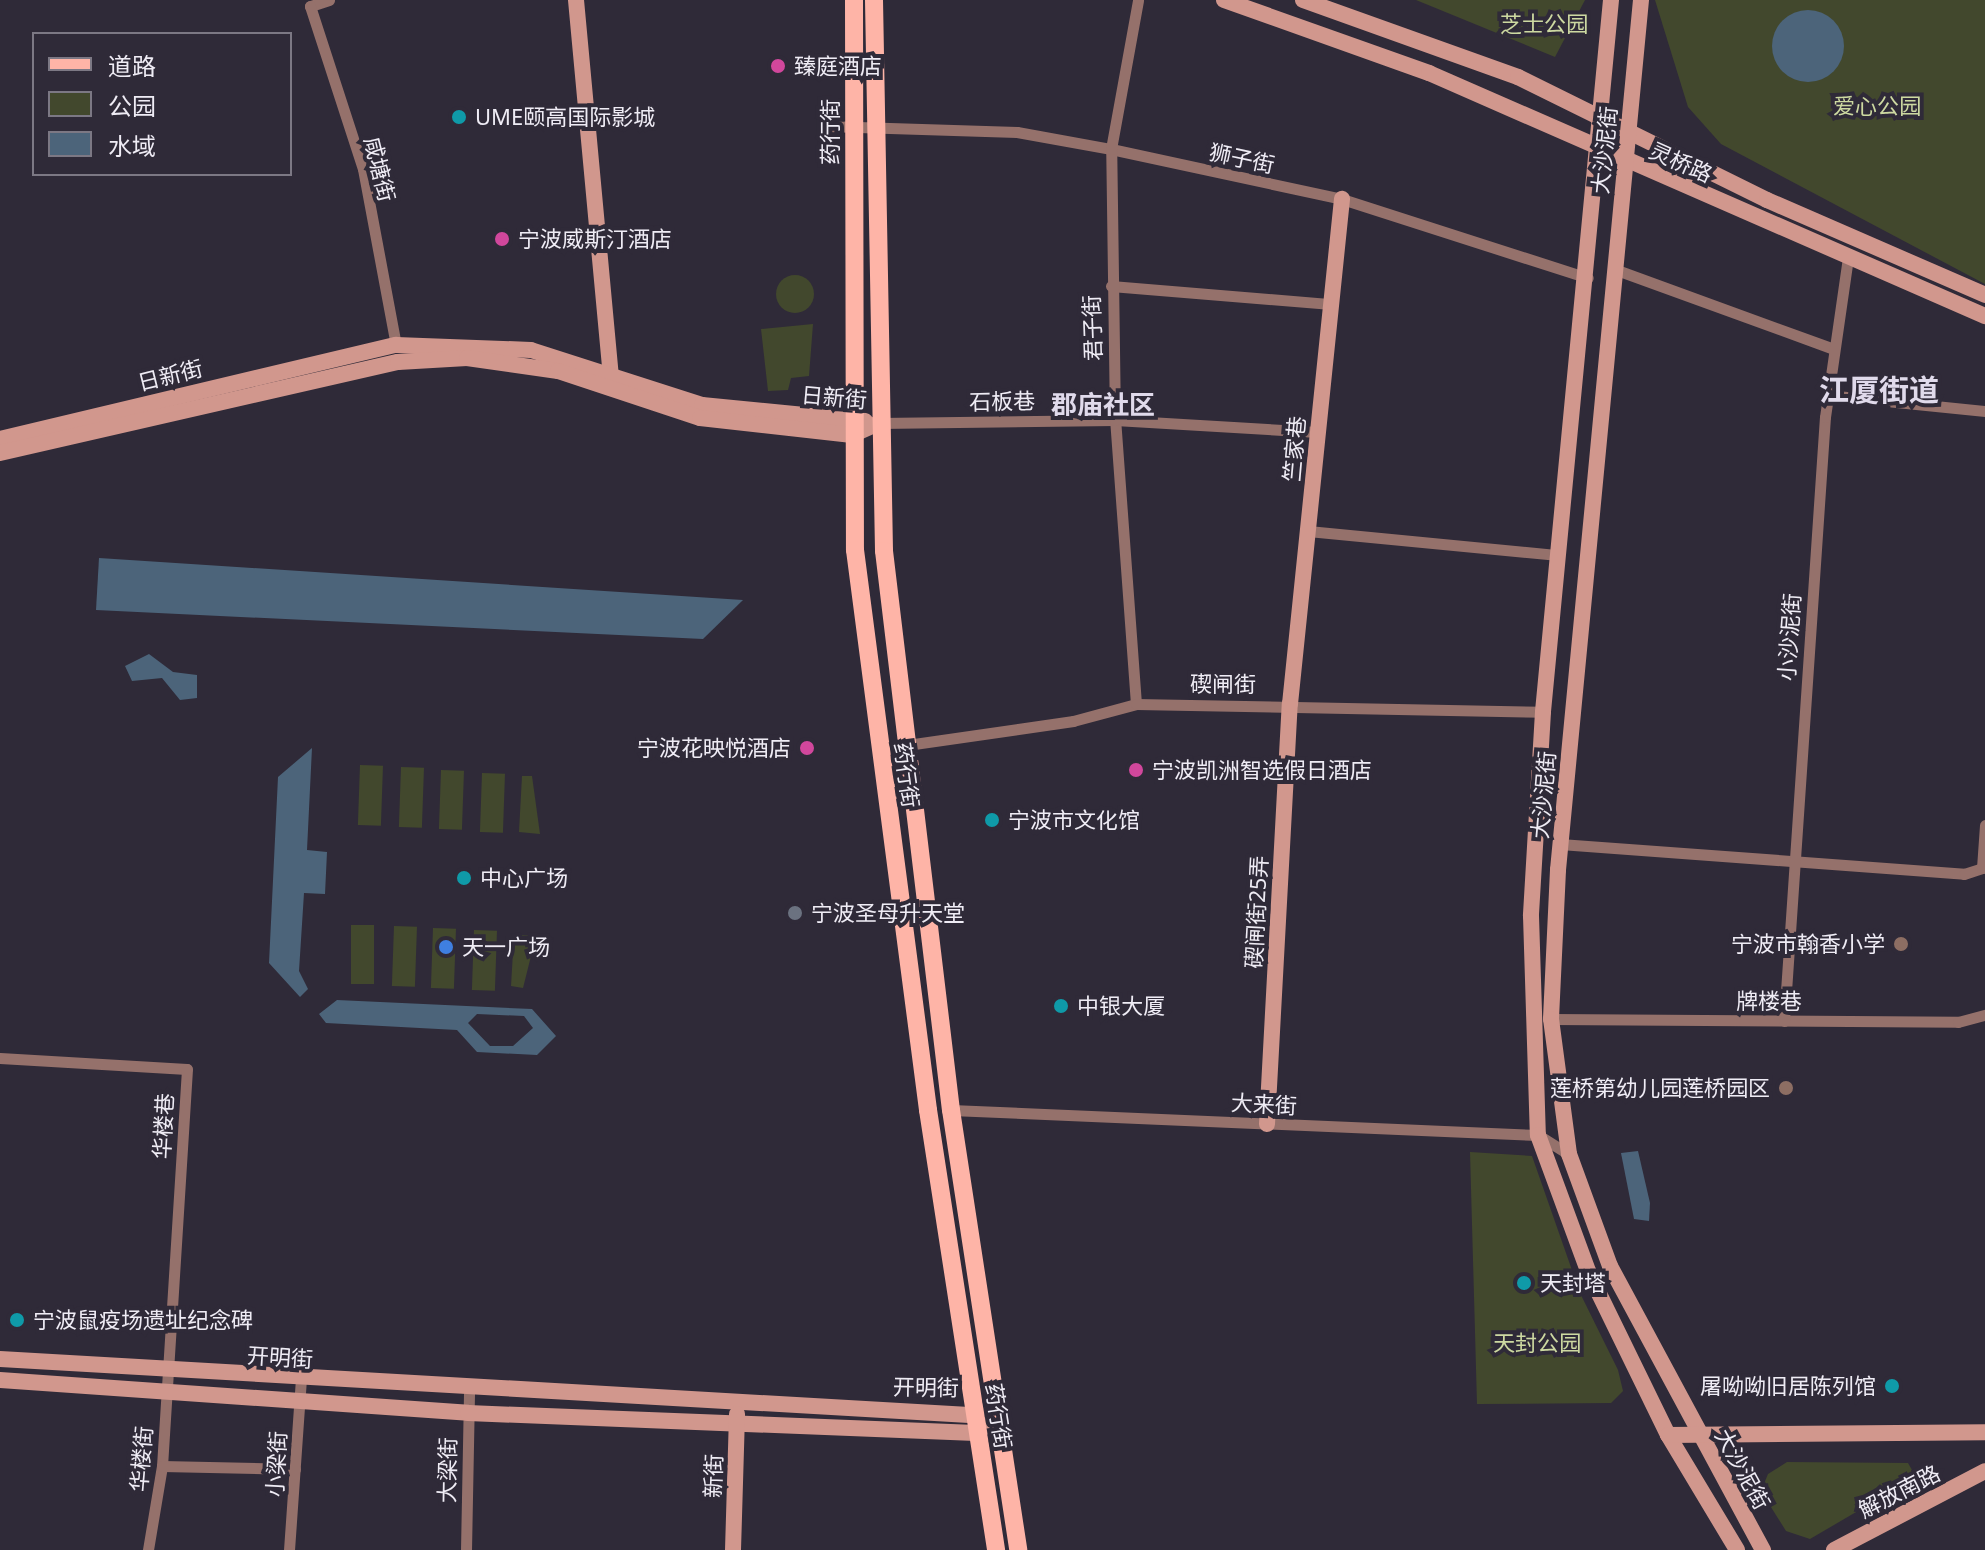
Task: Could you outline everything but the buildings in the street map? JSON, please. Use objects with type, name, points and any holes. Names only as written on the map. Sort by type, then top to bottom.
[{"type":"main road","points":[[576,0],[611,374]]},
{"type":"main road","name":"药行街","points":[[854,0],[852,427],[862,624],[976,1433],[996,1550]]},
{"type":"main road","name":"药行街","points":[[874,0],[879,423],[884,551],[951,1110],[995,1419],[1018,1550]]},
{"type":"main road","name":"灵桥路","points":[[1224,0],[1429,73],[1985,316]]},
{"type":"main road","name":"灵桥路","points":[[1303,0],[1518,77],[1985,295]]},
{"type":"main road","name":"大沙泥街","points":[[1611,0],[1588,278],[1556,555],[1543,712],[1531,916],[1538,1135],[1588,1271],[1668,1435],[1737,1550]]},
{"type":"main road","name":"大沙泥街","points":[[1641,0],[1560,844],[1551,1019],[1569,1154],[1610,1266],[1698,1436],[1763,1550]]},
{"type":"main road","name":"竺家巷","points":[[1290,704],[1342,199]]},
{"type":"main road","name":"日新街","points":[[0,439],[396,345],[518,348],[611,374],[702,405],[852,427]]},
{"type":"main road","name":"日新街","points":[[0,453],[398,362],[467,358],[558,371],[700,418],[852,427],[879,423]]},
{"type":"main road","name":"碶闸街25弄","points":[[1267,1124],[1290,704]]},
{"type":"main road","name":"开明街","points":[[0,1359],[469,1391],[737,1404],[973,1410],[995,1419]]},
{"type":"main road","name":"开明街","points":[[0,1380],[468,1413],[976,1433]]},
{"type":"main road","name":"新街","points":[[733,1550],[737,1404]]},
{"type":"main road","points":[[976,1433],[995,1419]]},
{"type":"main road","name":"解放南路","points":[[1668,1435],[1985,1432]]},
{"type":"main road","name":"解放南路","points":[[1834,1550],[1985,1471]]},
{"type":"street","name":"咸塘街","points":[[329,0],[310,6],[363,169],[396,345]]},
{"type":"street","name":"君子街","points":[[1136,704],[1115,420],[1111,149],[1138,0]]},
{"type":"street","name":"狮子街","points":[[826,126],[877,125],[1017,132],[1111,149],[1342,199],[1588,278]]},
{"type":"street","name":"小沙泥街","points":[[1784,1021],[1827,395],[1831,348],[1848,258]]},
{"type":"street","points":[[1614,269],[1831,348]]},
{"type":"street","points":[[1111,286],[1331,304]]},
{"type":"street","points":[[1827,395],[1985,411]]},
{"type":"street","name":"石板巷","points":[[879,423],[1115,420],[1318,432]]},
{"type":"street","points":[[1308,531],[1556,555]]},
{"type":"street","name":"碶闸街","points":[[907,745],[1073,721],[1136,704],[1290,704],[1543,712]]},
{"type":"street","points":[[1560,844],[1794,857],[1976,873],[1985,825]]},
{"type":"street","name":"牌楼巷","points":[[1551,1019],[1784,1021],[1985,1015]]},
{"type":"street","name":"华楼巷","points":[[0,1058],[187,1069],[169,1372]]},
{"type":"street","name":"大来街","points":[[951,1110],[1538,1135],[1569,1154]]},
{"type":"street","name":"华楼街","points":[[148,1550],[162,1466],[169,1372]]},
{"type":"street","name":"小梁街","points":[[289,1550],[301,1380]]},
{"type":"street","name":"大梁街","points":[[466,1550],[469,1391]]},
{"type":"street","points":[[162,1466],[295,1469]]},
{"type":"green space","name":"芝士公园","points":[[1416,0],[1585,0],[1555,57]]},
{"type":"green space","name":"爱心公园","points":[[1655,0],[1985,0],[1985,284],[1721,144],[1688,107]]},
{"type":"green space","points":[[795,275],[808,281],[814,294],[808,307],[795,313],[782,307],[776,294],[782,281]]},
{"type":"green space","points":[[813,324],[809,376],[791,378],[788,390],[768,391],[761,329]]},
{"type":"green space","points":[[360,765],[383,766],[381,826],[358,825]]},
{"type":"green space","points":[[401,767],[424,768],[422,828],[399,827]]},
{"type":"green space","points":[[441,770],[464,771],[462,830],[439,829]]},
{"type":"green space","points":[[482,773],[505,774],[503,833],[480,832]]},
{"type":"green space","points":[[522,776],[532,776],[540,834],[519,832]]},
{"type":"green space","points":[[351,925],[374,925],[374,984],[351,984]]},
{"type":"green space","points":[[394,926],[417,927],[415,987],[392,986]]},
{"type":"green space","points":[[433,928],[456,929],[454,989],[431,988]]},
{"type":"green space","points":[[474,930],[497,931],[495,991],[472,990]]},
{"type":"green space","points":[[514,935],[536,936],[523,988],[511,986]]},
{"type":"green space","name":"天封公园","points":[[1470,1152],[1532,1156],[1580,1293],[1618,1370],[1623,1391],[1611,1403],[1477,1404]]},
{"type":"green space","points":[[1787,1462],[1908,1463],[1916,1477],[1810,1539],[1786,1531],[1761,1491],[1768,1474]]},
{"type":"water","points":[[1801,10],[1815,10],[1834,20],[1844,39],[1844,53],[1834,72],[1815,82],[1801,82],[1782,72],[1772,53],[1772,39],[1782,20]]},
{"type":"water","points":[[99,558],[743,600],[703,639],[96,610]]},
{"type":"water","points":[[149,654],[173,672],[197,675],[197,698],[180,700],[162,678],[132,681],[125,666]]},
{"type":"water","points":[[312,748],[307,850],[327,852],[325,894],[304,893],[299,971],[308,989],[300,997],[269,963],[278,777]]},
{"type":"water","points":[[337,1000],[532,1009],[556,1036],[537,1055],[477,1052],[457,1030],[326,1023],[319,1014]],"holes":[[[477,1014],[524,1016],[533,1028],[513,1046],[490,1046],[468,1023]]]},
{"type":"water","points":[[1638,1151],[1650,1203],[1649,1221],[1634,1219],[1621,1153]]},
{"type":"place","name":"臻庭酒店","points":[[778,66]]},
{"type":"place","name":"UME颐高国际影城","points":[[459,117]]},
{"type":"place","name":"宁波威斯汀酒店","points":[[502,239]]},
{"type":"place","name":"宁波花映悦酒店","points":[[807,748]]},
{"type":"place","name":"宁波凯洲智选假日酒店","points":[[1136,770]]},
{"type":"place","name":"宁波市文化馆","points":[[992,820]]},
{"type":"place","name":"中心广场","points":[[464,878]]},
{"type":"place","name":"宁波圣母升天堂","points":[[795,913]]},
{"type":"place","name":"宁波市翰香小学","points":[[1901,944]]},
{"type":"place","name":"天一广场","points":[[446,947]]},
{"type":"place","name":"中银大厦","points":[[1061,1006]]},
{"type":"place","name":"莲桥第幼儿园莲桥园区","points":[[1786,1088]]},
{"type":"place","name":"天封塔","points":[[1524,1283]]},
{"type":"place","name":"宁波鼠疫场遗址纪念碑","points":[[17,1320]]},
{"type":"place","name":"屠呦呦旧居陈列馆","points":[[1892,1386]]},
{"type":"district","name":"江厦街道","points":[[1879,390]]},
{"type":"district","name":"郡庙社区","points":[[1103,405]]}]
